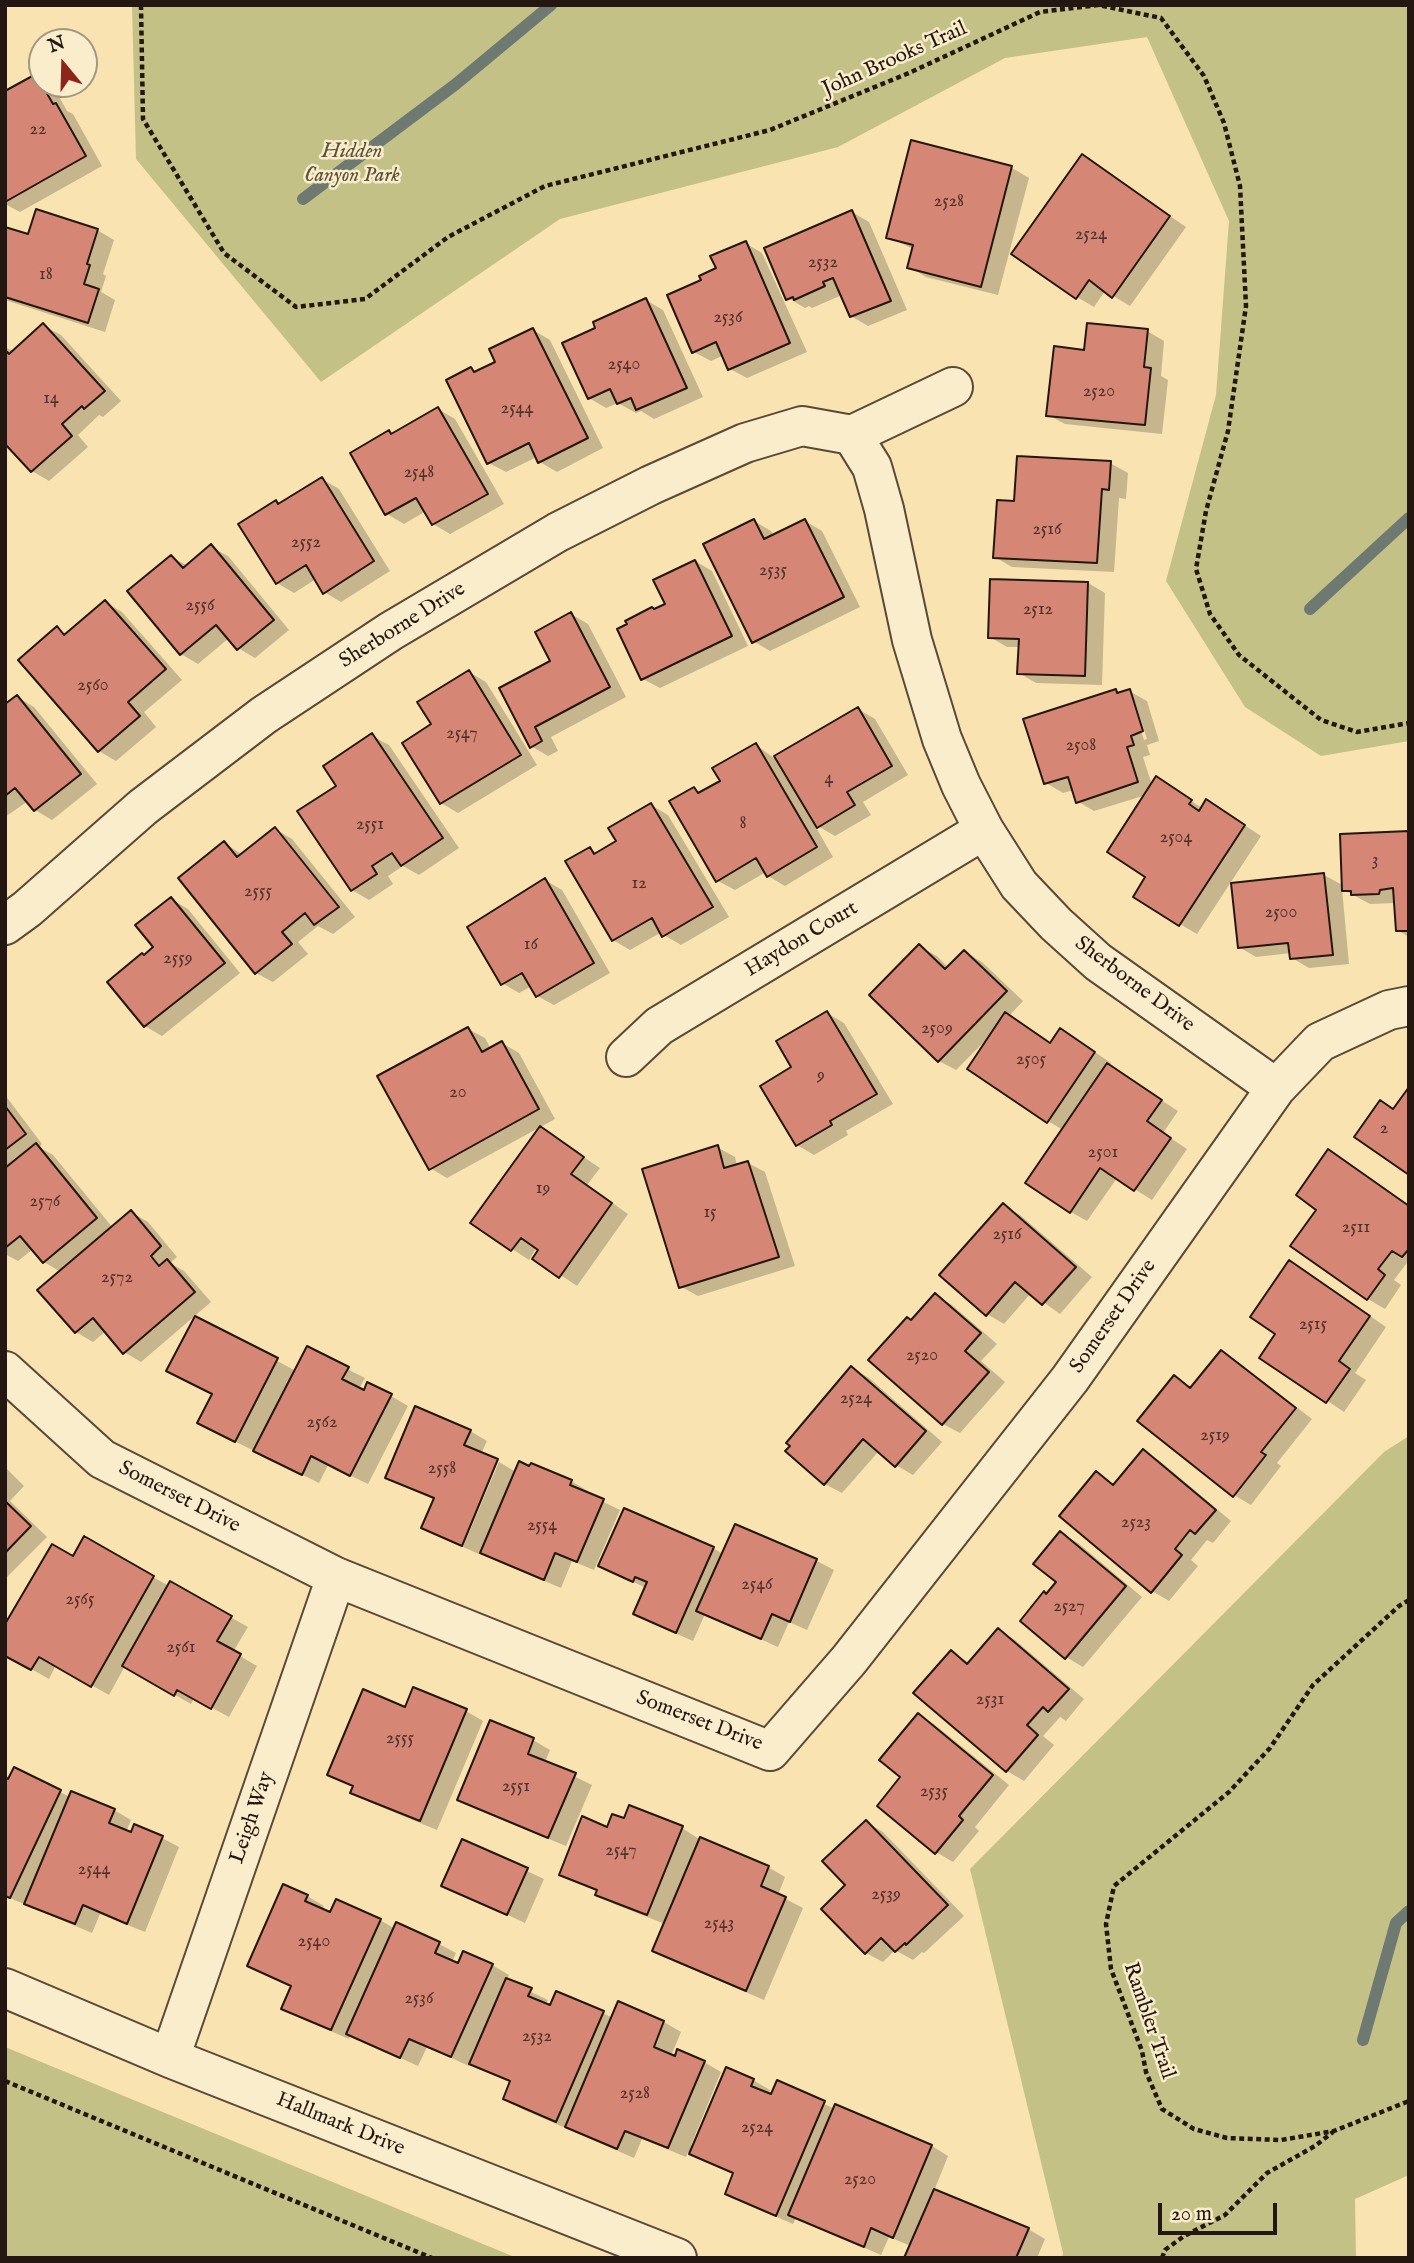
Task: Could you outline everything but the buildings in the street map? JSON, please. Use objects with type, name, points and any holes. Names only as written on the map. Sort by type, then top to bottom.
[{"type":"street","points":[[852,435],[953,387]]},
{"type":"street","name":"Sherborne Drive","points":[[5,925],[27,909],[143,807],[264,715],[391,631],[558,531],[651,485],[746,443],[802,426],[852,435],[872,467],[884,509],[912,639],[942,738],[961,785],[984,830],[1019,885],[1056,924],[1098,962],[1276,1088]]},
{"type":"street","name":"Haydon Court","points":[[626,1057],[659,1026],[984,830]]},
{"type":"street","points":[[1276,1088],[1320,1042],[1389,1010],[1409,1006]]},
{"type":"street","name":"Somerset Drive","points":[[5,1371],[102,1459],[336,1577],[770,1751],[849,1660],[1070,1379],[1276,1088]]},
{"type":"street","name":"Leigh Way","points":[[170,2058],[336,1577]]},
{"type":"street","name":"Hallmark Drive","points":[[5,1988],[170,2058],[677,2258]]},
{"type":"path","name":"John Brooks Trail","points":[[141,5],[143,118],[224,253],[296,307],[365,299],[448,237],[545,186],[770,131],[909,73],[1040,12],[1098,5],[1161,18],[1204,76],[1224,122],[1240,186],[1246,306],[1228,431],[1206,511],[1196,569],[1210,614],[1239,655],[1321,720],[1357,732],[1409,723]]},
{"type":"path","name":"Rambler Trail","points":[[1409,1600],[1399,1606],[1313,1685],[1270,1748],[1229,1792],[1114,1886],[1106,1924],[1111,1969],[1142,2051],[1146,2072],[1162,2109],[1194,2129],[1227,2138],[1281,2140],[1334,2131],[1409,2101]]},
{"type":"path","points":[[5,2081],[432,2258]]},
{"type":"path","points":[[1162,2258],[1165,2250],[1184,2236],[1225,2215],[1267,2173],[1315,2146],[1334,2131]]},
{"type":"green space","name":"Hidden Canyon Park","points":[[132,5],[1409,5],[1409,741],[1321,756],[1245,707],[1166,581],[1216,395],[1229,221],[1147,37],[1005,58],[838,147],[560,219],[321,382],[136,159]]},
{"type":"green space","points":[[1409,1436],[1409,2175],[1355,2199],[1356,2258],[1062,2258],[1063,2253],[970,1869],[1384,1452]]},
{"type":"green space","points":[[5,2047],[517,2258],[5,2258]]},
{"type":"waterway","points":[[303,199],[456,84],[551,5]]},
{"type":"waterway","points":[[1310,609],[1409,518]]},
{"type":"waterway","points":[[1363,2040],[1396,1923],[1409,1911]]}]
